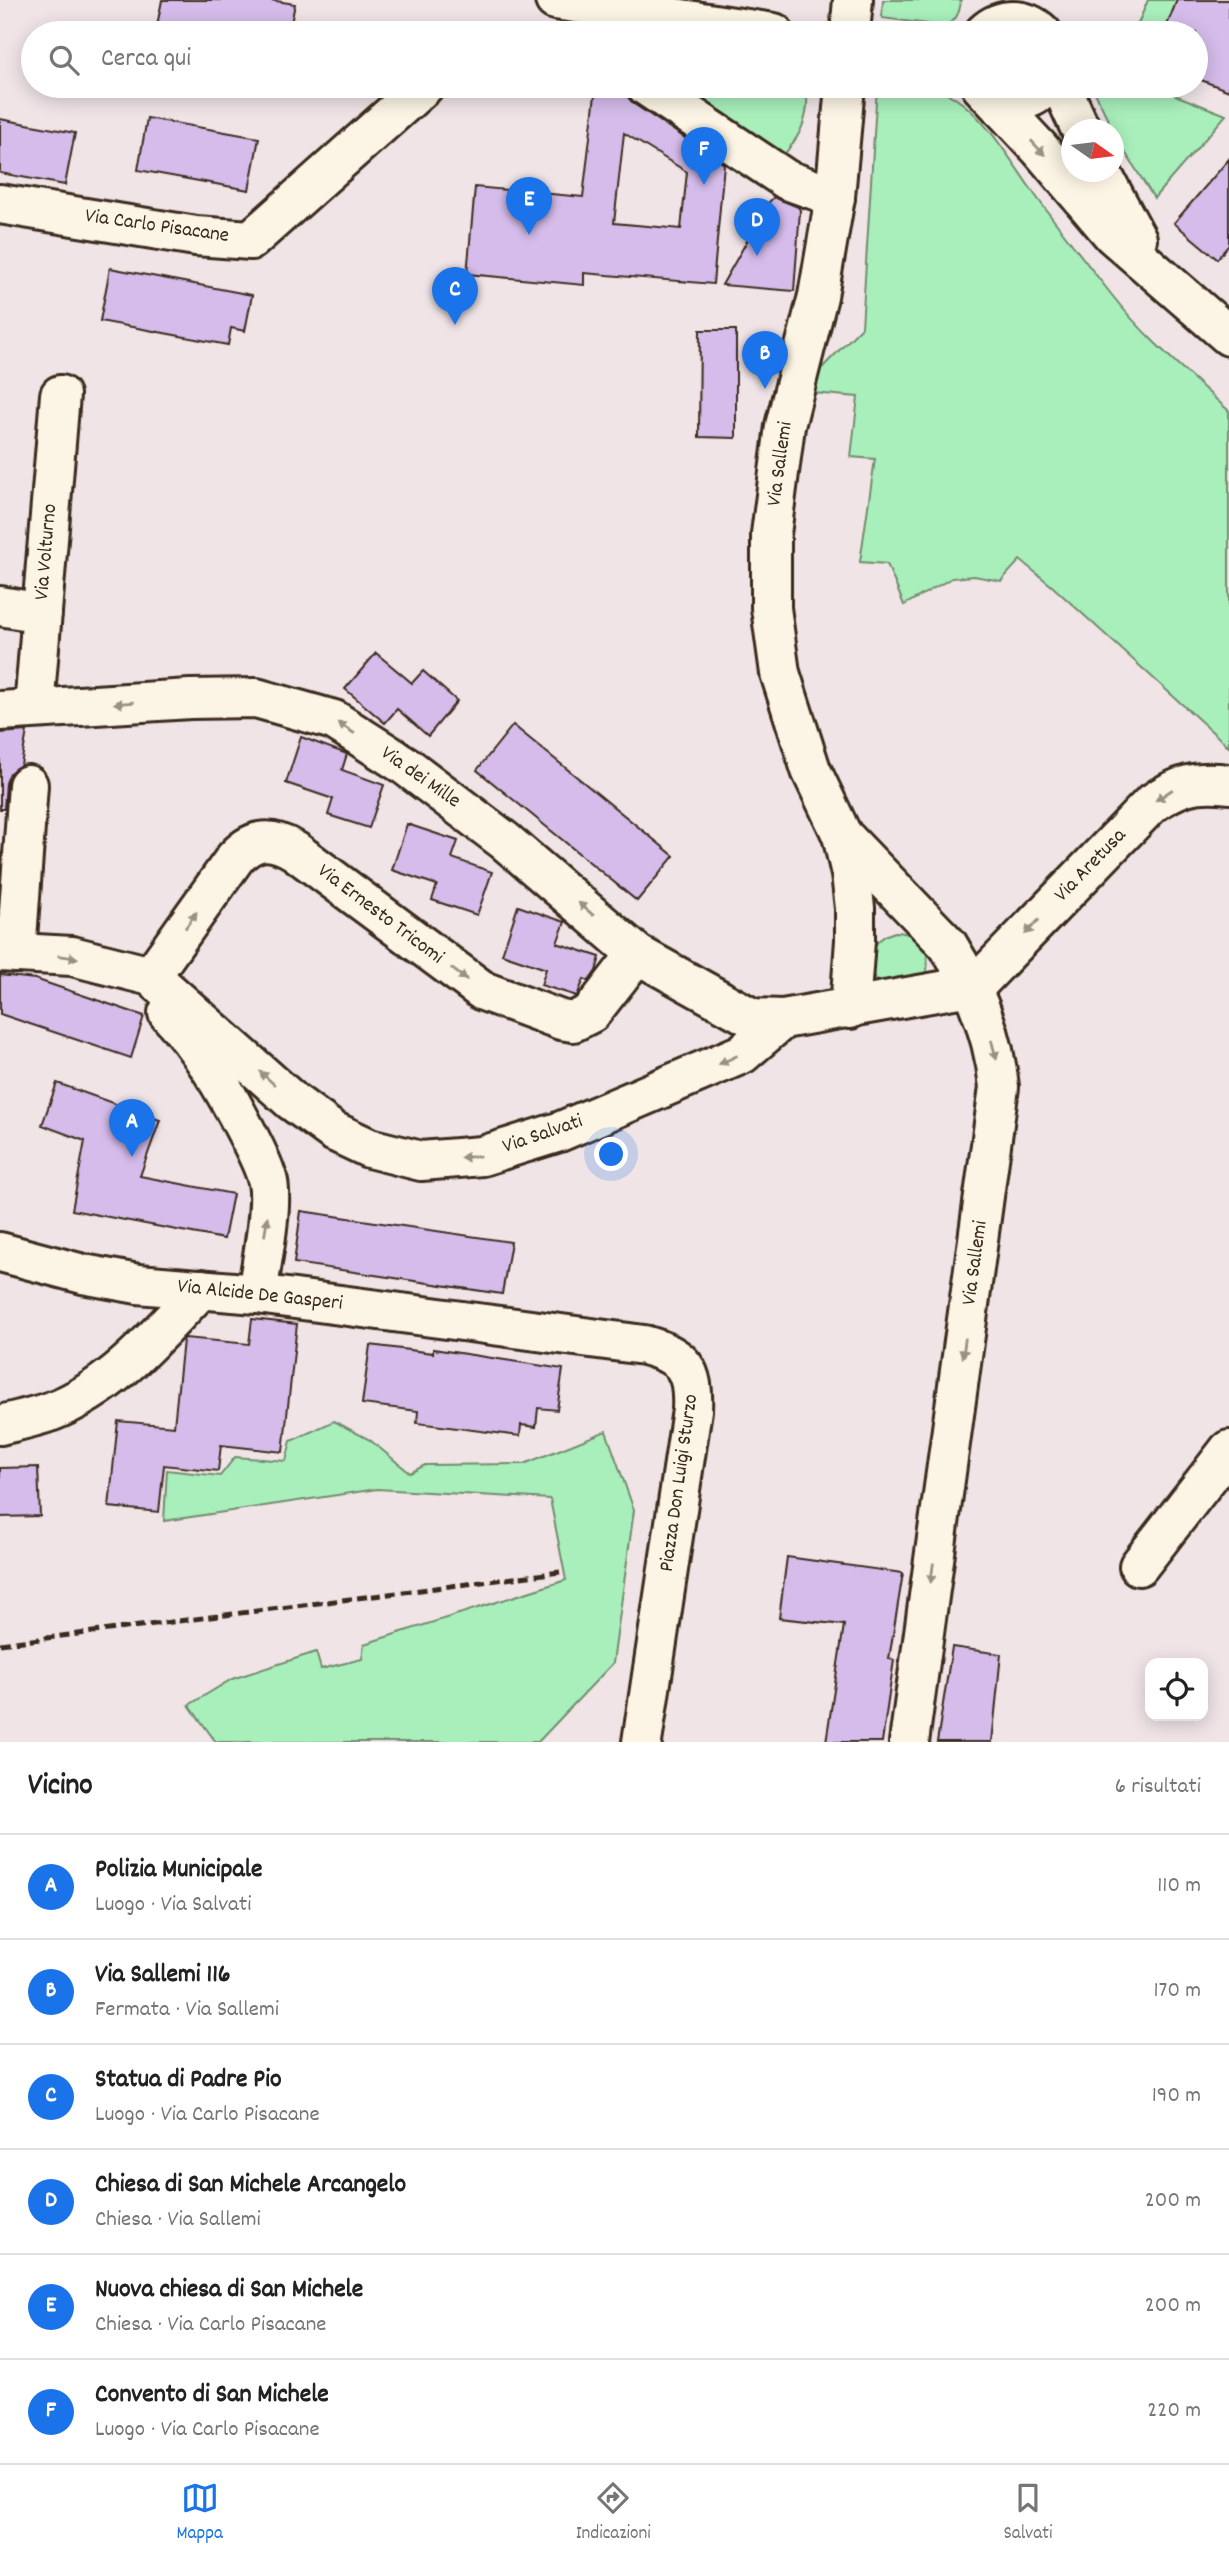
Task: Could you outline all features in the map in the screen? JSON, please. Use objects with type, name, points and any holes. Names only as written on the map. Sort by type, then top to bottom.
[{"type":"street","points":[[555,0],[659,8],[719,21]]},
{"type":"street","points":[[851,21],[853,0]]},
{"type":"street","points":[[984,21],[988,0]]},
{"type":"street","points":[[1041,0],[1043,21]]},
{"type":"street","name":"Via Carlo Pisacane","points":[[0,204],[195,236],[251,240],[411,98]]},
{"type":"street","points":[[664,98],[787,180],[835,197]]},
{"type":"street","name":"Via Sallemi","points":[[844,98],[835,197],[818,296],[785,426],[771,534],[771,608],[780,673],[811,770],[842,835],[855,908],[850,1009]]},
{"type":"street","points":[[993,98],[1113,235],[1153,272],[1226,328]]},
{"type":"street","points":[[999,98],[1017,102],[1031,98]]},
{"type":"street","points":[[1066,98],[1076,119]]},
{"type":"street","points":[[1106,182],[1153,272]]},
{"type":"street","name":"Via Volturno","points":[[17,709],[42,613],[60,396]]},
{"type":"street","points":[[0,606],[42,613]]},
{"type":"street","name":"Via dei Mille","points":[[17,709],[190,698],[256,698],[334,720],[406,766],[505,841],[637,954],[752,1018],[783,1019]]},
{"type":"street","name":"Via Aretusa","points":[[970,986],[980,981],[1151,804],[1171,790],[1189,784],[1229,784]]},
{"type":"street","points":[[8,952],[28,785]]},
{"type":"street","name":"Via Sallemi","points":[[842,835],[948,944],[985,1022],[996,1056],[999,1087],[909,1742]]},
{"type":"street","name":"Via Ernesto Tricomi","points":[[151,976],[235,858],[244,848],[266,839],[295,851],[483,991],[561,1020],[573,1021],[591,1013],[637,954]]},
{"type":"street","points":[[855,940],[865,926],[879,917],[901,913],[924,919]]},
{"type":"street","name":"Via Salvati","points":[[8,952],[72,956],[151,976],[292,1101],[333,1131],[369,1148],[421,1161],[482,1156],[559,1132],[742,1054],[783,1019]]},
{"type":"street","points":[[151,976],[150,994],[184,1030],[224,1088],[261,1161],[268,1183],[268,1204],[257,1294]]},
{"type":"street","points":[[783,1019],[970,986]]},
{"type":"street","name":"Via Alcide De Gasperi","points":[[0,1252],[83,1274],[138,1284],[257,1294],[522,1329]]},
{"type":"street","points":[[0,1425],[53,1410],[89,1392],[136,1357],[201,1289]]},
{"type":"street","name":"Piazza Don Luigi Sturzo","points":[[522,1329],[644,1345],[668,1352],[682,1364],[693,1384],[692,1410],[642,1742]]},
{"type":"street","points":[[1139,1566],[1229,1450]]},
{"type":"green space","points":[[883,0],[961,0],[957,16],[952,21],[882,18]]},
{"type":"green space","points":[[1148,0],[1177,0],[1169,21],[1139,21]]},
{"type":"green space","points":[[684,98],[807,98],[805,117],[798,135],[779,160]]},
{"type":"green space","points":[[876,98],[955,98],[978,117],[998,141],[1052,218],[1138,326],[1229,411],[1229,747],[1020,560],[1001,581],[974,576],[952,578],[904,605],[887,564],[860,562],[875,459],[851,457],[858,397],[813,393],[814,376],[862,327]]},
{"type":"green space","points":[[1098,98],[1183,98],[1226,115],[1154,198],[1124,150],[1124,119],[1108,119]]},
{"type":"green space","points":[[895,932],[912,936],[923,945],[927,958],[926,975],[877,983],[871,967],[872,952],[880,940]]},
{"type":"green space","points":[[334,1421],[370,1440],[410,1473],[425,1465],[524,1464],[606,1431],[634,1510],[613,1663],[538,1742],[216,1742],[189,1705],[232,1679],[316,1652],[321,1669],[362,1659],[364,1644],[566,1580],[550,1499],[377,1489],[164,1521],[167,1470],[220,1476],[235,1457],[286,1461],[291,1441]]},
{"type":"building","points":[[162,0],[270,0],[295,4],[291,21],[158,21]]},
{"type":"building","points":[[1177,0],[1229,0],[1229,91],[1208,83],[1208,21],[1169,21]]},
{"type":"building","points":[[595,98],[629,98],[724,164],[713,284],[584,273],[584,285],[467,274],[475,187],[583,197]],"holes":[[[624,133],[687,172],[681,229],[614,223]]]},
{"type":"building","points":[[147,118],[259,138],[249,190],[138,170]]},
{"type":"building","points":[[0,119],[75,133],[65,185],[0,173]]},
{"type":"building","points":[[1229,159],[1229,245],[1217,259],[1174,223]]},
{"type":"building","points":[[774,197],[800,210],[794,291],[722,285],[769,202]]},
{"type":"building","points":[[110,268],[252,295],[245,331],[231,328],[228,345],[100,321]]},
{"type":"building","points":[[700,330],[736,330],[736,438],[699,437]]},
{"type":"building","points":[[376,653],[412,683],[423,671],[457,701],[428,736],[397,709],[385,723],[345,689]]},
{"type":"building","points":[[513,725],[674,856],[637,901],[477,770]]},
{"type":"building","points":[[27,731],[21,765],[10,773],[6,783],[4,809],[0,809],[0,733]]},
{"type":"building","points":[[301,737],[347,754],[342,770],[384,785],[369,828],[328,815],[333,799],[286,783]]},
{"type":"building","points":[[407,824],[458,841],[452,858],[492,872],[477,915],[432,900],[437,885],[392,870]]},
{"type":"building","points":[[518,906],[565,922],[557,943],[600,957],[596,971],[589,981],[584,979],[577,996],[541,985],[546,969],[502,954]]},
{"type":"building","points":[[0,975],[35,979],[144,1016],[131,1058],[0,1014]]},
{"type":"building","points":[[57,1083],[160,1120],[140,1176],[233,1194],[224,1239],[72,1210],[85,1141],[42,1125]]},
{"type":"building","points":[[301,1211],[511,1242],[502,1294],[294,1263]]},
{"type":"building","points":[[252,1319],[297,1324],[283,1452],[221,1445],[218,1471],[164,1465],[159,1512],[109,1507],[118,1421],[174,1426],[183,1340],[185,1338],[249,1344]]},
{"type":"building","points":[[370,1345],[433,1353],[433,1349],[563,1369],[557,1410],[538,1408],[536,1427],[521,1425],[520,1436],[417,1423],[418,1411],[362,1404]]},
{"type":"building","points":[[38,1467],[40,1516],[0,1517],[0,1468]]},
{"type":"building","points":[[787,1557],[903,1573],[889,1659],[894,1660],[882,1742],[826,1742],[844,1625],[779,1618]]},
{"type":"building","points":[[952,1647],[1001,1654],[992,1742],[937,1742]]},
{"type":"railway","points":[[0,1644],[560,1572]]},
{"type":"place","name":"Convento di San Michele","points":[[704,185]]},
{"type":"place","name":"Nuova chiesa di San Michele","points":[[529,235]]},
{"type":"place","name":"Chiesa di San Michele Arcangelo","points":[[757,256]]},
{"type":"place","name":"Statua di Padre Pio","points":[[455,325]]},
{"type":"place","name":"Via Sallemi 116","points":[[765,389]]},
{"type":"place","name":"Polizia Municipale","points":[[132,1157]]}]
